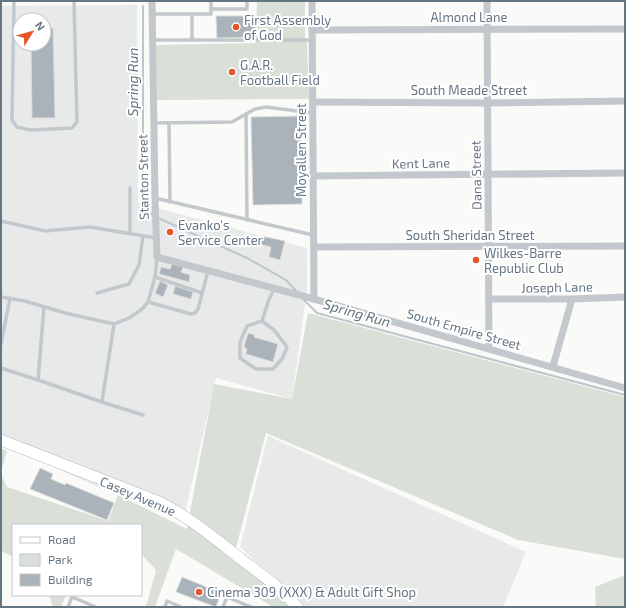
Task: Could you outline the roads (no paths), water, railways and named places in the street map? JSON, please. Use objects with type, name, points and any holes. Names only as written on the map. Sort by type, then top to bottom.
[{"type":"street","name":"Stanton Street","points":[[152,1],[155,220],[157,257]]},
{"type":"street","name":"Moyallen Street","points":[[312,1],[315,247],[314,299]]},
{"type":"street","name":"Dana Street","points":[[488,1],[487,102],[490,349]]},
{"type":"street","name":"Almond Lane","points":[[312,30],[625,29]]},
{"type":"street","name":"South Meade Street","points":[[313,102],[625,101]]},
{"type":"street","name":"Kent Lane","points":[[313,176],[625,173]]},
{"type":"street","name":"South Sheridan Street","points":[[315,247],[625,246]]},
{"type":"street","name":"South Empire Street","points":[[157,257],[284,290],[553,366],[625,388]]},
{"type":"street","name":"Joseph Lane","points":[[489,299],[572,299],[625,297]]},
{"type":"street","points":[[553,366],[572,299]]},
{"type":"street","name":"Casey Avenue","points":[[1,440],[157,501],[177,512],[266,578],[297,607]]},
{"type":"lane","points":[[14,1],[12,120],[17,127],[30,130],[72,128],[77,122],[74,1]]},
{"type":"lane","points":[[153,14],[211,14],[211,1]]},
{"type":"lane","points":[[211,9],[247,10],[247,1]]},
{"type":"lane","points":[[192,14],[192,40]]},
{"type":"lane","points":[[152,40],[312,40]]},
{"type":"lane","points":[[154,123],[232,122],[238,120],[255,109],[266,107],[313,113]]},
{"type":"lane","points":[[246,114],[247,220]]},
{"type":"lane","points":[[169,123],[170,202]]},
{"type":"lane","points":[[130,188],[130,234]]},
{"type":"lane","points":[[155,198],[314,236]]},
{"type":"lane","points":[[1,221],[45,231],[90,228],[156,238]]},
{"type":"lane","points":[[97,293],[129,284],[140,265],[143,236]]},
{"type":"lane","points":[[1,297],[114,324],[129,318],[142,309],[148,302],[155,277],[157,257]]},
{"type":"lane","points":[[148,302],[191,314],[195,313],[198,309],[209,270]]},
{"type":"lane","points":[[155,277],[202,293]]},
{"type":"lane","points":[[262,321],[275,288]]},
{"type":"lane","points":[[1,344],[10,298]]},
{"type":"lane","points":[[38,380],[44,307]]},
{"type":"lane","points":[[262,321],[274,330],[288,347],[282,360],[273,369],[256,369],[240,358],[240,342],[247,326],[262,321]]},
{"type":"lane","points":[[102,402],[114,324]]},
{"type":"lane","points":[[1,368],[143,415]]},
{"type":"lane","points":[[68,607],[72,597],[96,607]]},
{"type":"lane","points":[[223,607],[227,597],[251,607]]},
{"type":"lane","points":[[164,607],[167,601],[181,607]]},
{"type":"waterway","name":"Spring Run","points":[[143,6],[143,209],[154,216]]},
{"type":"waterway","name":"Spring Run","points":[[158,218],[247,258],[286,280],[298,293]]},
{"type":"waterway","name":"Spring Run","points":[[303,299],[317,313],[625,395]]},
{"type":"place","name":"First Assembly of God","points":[[236,27]]},
{"type":"place","name":"G.A.R. Football Field","points":[[232,72]]},
{"type":"place","name":"Evanko's Service Center","points":[[170,232]]},
{"type":"place","name":"Wilkes-Barre Republic Club","points":[[476,260]]},
{"type":"place","name":"Cinema 309 (XXX) & Adult Gift Shop","points":[[199,592]]}]
